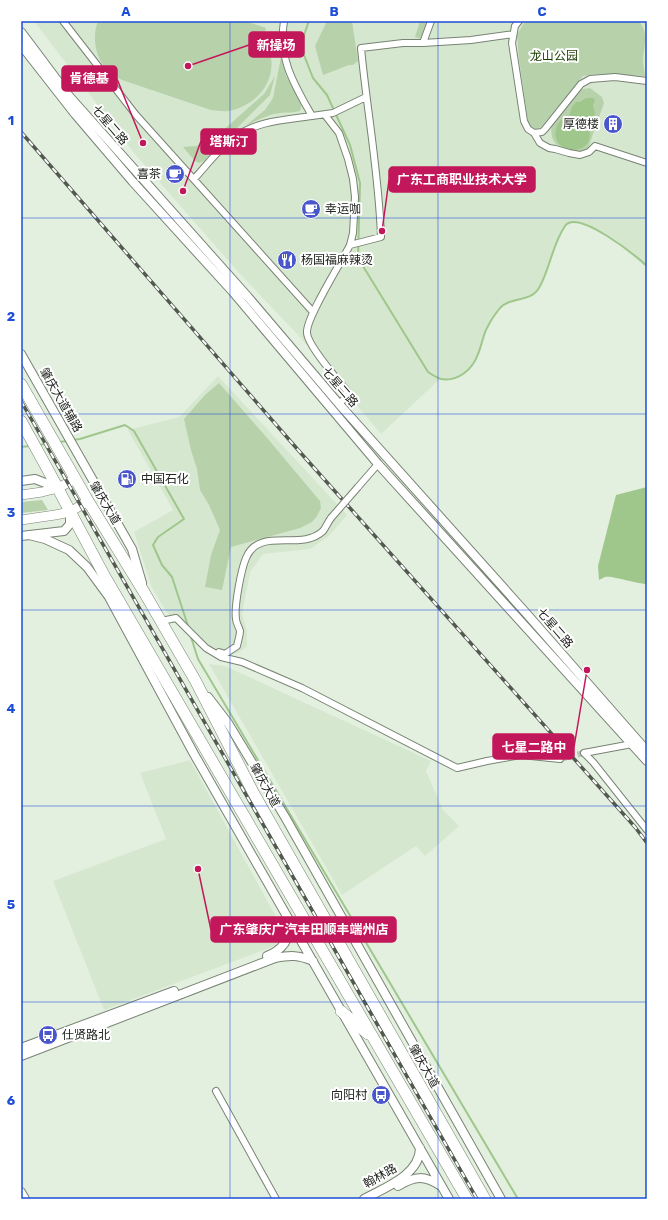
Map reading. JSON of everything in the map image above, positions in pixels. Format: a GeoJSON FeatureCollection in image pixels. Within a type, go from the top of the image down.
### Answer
{"type":"FeatureCollection","features":[{"type":"Feature","properties":{"kind":"highway","name":"肇庆大道"},"geometry":{"type":"LineString","coordinates":[[21,384],[75,479],[144,592],[195,680],[254,794],[485,1199]]}},
{"type":"Feature","properties":{"kind":"highway"},"geometry":{"type":"LineString","coordinates":[[21,422],[127,615],[467,1199]]}},
{"type":"Feature","properties":{"kind":"highway"},"geometry":{"type":"LineString","coordinates":[[341,1011],[374,1039]]}},
{"type":"Feature","properties":{"kind":"main road"},"geometry":{"type":"LineString","coordinates":[[21,495],[58,488],[75,479]]}},
{"type":"Feature","properties":{"kind":"main road"},"geometry":{"type":"LineString","coordinates":[[21,520],[55,516],[70,512],[88,501]]}},
{"type":"Feature","properties":{"kind":"street"},"geometry":{"type":"LineString","coordinates":[[63,21],[136,115],[313,312]]}},
{"type":"Feature","properties":{"kind":"street"},"geometry":{"type":"LineString","coordinates":[[284,21],[282,40],[286,66],[291,79],[312,116]]}},
{"type":"Feature","properties":{"kind":"street"},"geometry":{"type":"LineString","coordinates":[[423,43],[431,21]]}},
{"type":"Feature","properties":{"kind":"street"},"geometry":{"type":"LineString","coordinates":[[519,21],[515,26],[512,43],[524,121],[528,129],[534,133],[540,143],[549,148],[580,155],[589,152],[595,146],[647,163]]}},
{"type":"Feature","properties":{"kind":"street","name":"七星二路"},"geometry":{"type":"LineString","coordinates":[[21,32],[69,96],[235,289],[378,464],[647,760]]}},
{"type":"Feature","properties":{"kind":"street"},"geometry":{"type":"LineString","coordinates":[[350,245],[381,237],[377,170],[366,97],[361,48],[404,43],[471,40],[513,34]]}},
{"type":"Feature","properties":{"kind":"street","name":"七星二路"},"geometry":{"type":"LineString","coordinates":[[21,45],[75,114],[235,289],[646,747]]}},
{"type":"Feature","properties":{"kind":"street"},"geometry":{"type":"LineString","coordinates":[[534,133],[542,132],[581,84],[590,79],[615,77],[647,81]]}},
{"type":"Feature","properties":{"kind":"street"},"geometry":{"type":"LineString","coordinates":[[194,179],[226,144],[245,131],[268,122],[333,113],[366,97]]}},
{"type":"Feature","properties":{"kind":"street"},"geometry":{"type":"LineString","coordinates":[[325,115],[339,134],[353,179],[355,196],[353,233],[350,245],[313,312],[307,326],[306,334],[310,342],[347,391],[345,398],[338,404]]}},
{"type":"Feature","properties":{"kind":"street","name":"肇庆大道辅路"},"geometry":{"type":"LineString","coordinates":[[21,354],[132,550],[144,592]]}},
{"type":"Feature","properties":{"kind":"street"},"geometry":{"type":"LineString","coordinates":[[206,648],[225,654],[237,646],[240,632],[236,619],[237,602],[245,559],[251,549],[258,544],[268,541],[312,537],[322,531],[331,518],[378,464]]}},
{"type":"Feature","properties":{"kind":"street"},"geometry":{"type":"LineString","coordinates":[[21,481],[35,479],[58,488]]}},
{"type":"Feature","properties":{"kind":"street"},"geometry":{"type":"LineString","coordinates":[[25,536],[64,530],[70,524],[70,512]]}},
{"type":"Feature","properties":{"kind":"street"},"geometry":{"type":"LineString","coordinates":[[25,536],[45,539],[69,550],[87,567],[109,597],[194,754],[449,1199]]}},
{"type":"Feature","properties":{"kind":"street"},"geometry":{"type":"LineString","coordinates":[[104,574],[109,597],[127,615]]}},
{"type":"Feature","properties":{"kind":"street"},"geometry":{"type":"LineString","coordinates":[[161,621],[176,618],[206,648],[221,657],[242,662],[296,685],[457,768],[520,755],[560,759]]}},
{"type":"Feature","properties":{"kind":"street"},"geometry":{"type":"LineString","coordinates":[[195,680],[228,723],[285,817],[501,1199]]}},
{"type":"Feature","properties":{"kind":"street"},"geometry":{"type":"LineString","coordinates":[[632,744],[584,753],[593,762],[647,830]]}},
{"type":"Feature","properties":{"kind":"street"},"geometry":{"type":"LineString","coordinates":[[21,1048],[271,955],[280,950],[288,940],[290,922]]}},
{"type":"Feature","properties":{"kind":"street"},"geometry":{"type":"LineString","coordinates":[[21,1056],[275,958],[291,955],[312,961]]}},
{"type":"Feature","properties":{"kind":"street"},"geometry":{"type":"LineString","coordinates":[[216,1091],[276,1199]]}},
{"type":"Feature","properties":{"kind":"street"},"geometry":{"type":"LineString","coordinates":[[420,1148],[417,1163],[408,1177],[424,1178],[441,1186]]}},
{"type":"Feature","properties":{"kind":"street","name":"翰林路"},"geometry":{"type":"LineString","coordinates":[[364,1199],[408,1177]]}},
{"type":"Feature","properties":{"kind":"street","name":"翰林路"},"geometry":{"type":"LineString","coordinates":[[374,1199],[408,1177]]}},
{"type":"Feature","properties":{"kind":"street"},"geometry":{"type":"LineString","coordinates":[[21,1192],[25,1199]]}},
{"type":"Feature","properties":{"kind":"shaded area"},"geometry":{"type":"Polygon","coordinates":[[[34,21],[647,21],[647,268],[610,237],[579,222],[571,222],[566,225],[538,289],[531,296],[519,300],[508,301],[500,308],[488,326],[478,355],[471,366],[462,375],[453,378],[440,379],[381,434],[298,335],[240,274],[134,153],[34,21]]]}},
{"type":"Feature","properties":{"kind":"shaded area"},"geometry":{"type":"Polygon","coordinates":[[[586,98],[593,98],[595,100],[593,105],[595,114],[588,126],[590,136],[587,144],[582,148],[574,150],[567,149],[560,145],[556,138],[557,126],[561,120],[569,116],[572,107],[576,102],[580,102],[586,98]]]}},
{"type":"Feature","properties":{"kind":"shaded area"},"geometry":{"type":"Polygon","coordinates":[[[218,376],[347,515],[329,536],[310,549],[263,554],[250,572],[242,614],[247,631],[247,646],[238,653],[229,655],[209,649],[168,614],[152,588],[134,532],[173,510],[128,430],[179,417],[218,376]]]}},
{"type":"Feature","properties":{"kind":"shaded area"},"geometry":{"type":"Polygon","coordinates":[[[647,487],[647,584],[608,577],[599,580],[598,566],[616,495],[647,487]]]}},
{"type":"Feature","properties":{"kind":"shaded area"},"geometry":{"type":"Polygon","coordinates":[[[209,664],[225,666],[431,761],[426,771],[443,810],[459,826],[425,856],[416,846],[342,895],[209,664]]]}},
{"type":"Feature","properties":{"kind":"shaded area"},"geometry":{"type":"Polygon","coordinates":[[[190,760],[281,926],[282,932],[280,939],[275,946],[104,1010],[53,881],[166,839],[140,773],[190,760]]]}},
{"type":"Feature","properties":{"kind":"green space"},"geometry":{"type":"Polygon","coordinates":[[[98,21],[245,21],[266,28],[263,38],[269,49],[271,60],[271,71],[268,82],[262,91],[245,106],[233,110],[222,111],[211,110],[122,80],[111,74],[106,69],[98,56],[95,35],[98,21]]]}},
{"type":"Feature","properties":{"kind":"green space"},"geometry":{"type":"Polygon","coordinates":[[[327,21],[352,21],[358,61],[353,65],[349,65],[323,75],[315,46],[327,21]]]}},
{"type":"Feature","properties":{"kind":"green space"},"geometry":{"type":"Polygon","coordinates":[[[420,21],[428,21],[422,39],[415,37],[420,21]]]}},
{"type":"Feature","properties":{"kind":"green space","name":"龙山公园"},"geometry":{"type":"Polygon","coordinates":[[[525,21],[639,21],[645,35],[643,65],[645,76],[597,74],[583,76],[541,127],[536,129],[531,127],[528,121],[517,35],[525,21]]]}},
{"type":"Feature","properties":{"kind":"green space"},"geometry":{"type":"Polygon","coordinates":[[[281,57],[286,76],[301,102],[300,111],[271,115],[245,126],[265,110],[273,98],[281,57]]]}},
{"type":"Feature","properties":{"kind":"green space"},"geometry":{"type":"Polygon","coordinates":[[[275,76],[270,95],[204,161],[199,163],[195,161],[183,147],[196,146],[220,133],[264,94],[275,76]]]}},
{"type":"Feature","properties":{"kind":"green space"},"geometry":{"type":"Polygon","coordinates":[[[590,88],[602,97],[604,103],[588,148],[585,151],[570,152],[557,146],[554,142],[551,134],[552,125],[560,112],[577,93],[583,89],[590,88]]]}},
{"type":"Feature","properties":{"kind":"green space"},"geometry":{"type":"Polygon","coordinates":[[[219,383],[320,501],[321,508],[312,522],[300,528],[231,547],[222,590],[205,587],[211,555],[220,530],[209,505],[200,490],[197,469],[184,419],[205,395],[219,383]]]}},
{"type":"Feature","properties":{"kind":"green space"},"geometry":{"type":"Polygon","coordinates":[[[42,500],[48,510],[21,513],[21,502],[42,500]]]}},
{"type":"Feature","properties":{"kind":"waterway"},"geometry":{"type":"LineString","coordinates":[[309,21],[304,35],[302,50],[313,78],[327,95],[350,145],[360,183],[358,258],[428,372],[441,379],[447,379],[459,376],[469,369],[476,360],[486,329],[500,308],[509,302],[531,296],[539,288],[543,281],[557,241],[565,226],[572,222],[581,223],[593,228],[619,244],[647,266]]}},
{"type":"Feature","properties":{"kind":"waterway"},"geometry":{"type":"LineString","coordinates":[[72,440],[80,439],[125,425],[134,431],[184,519],[158,537],[153,545],[162,565],[172,577],[189,629]]}},
{"type":"Feature","properties":{"kind":"waterway"},"geometry":{"type":"LineString","coordinates":[[58,442],[68,441]]}},
{"type":"Feature","properties":{"kind":"waterway"},"geometry":{"type":"LineString","coordinates":[[39,445],[50,443]]}},
{"type":"Feature","properties":{"kind":"waterway"},"geometry":{"type":"LineString","coordinates":[[21,447],[30,446]]}},
{"type":"Feature","properties":{"kind":"waterway"},"geometry":{"type":"LineString","coordinates":[[191,637],[198,659],[518,1199]]}},
{"type":"Feature","properties":{"kind":"tunnel"},"geometry":{"type":"LineString","coordinates":[[560,759],[584,753]]}},
{"type":"Feature","properties":{"kind":"railway"},"geometry":{"type":"LineString","coordinates":[[21,132],[299,451],[635,827],[647,843]]}},
{"type":"Feature","properties":{"kind":"railway"},"geometry":{"type":"LineString","coordinates":[[21,401],[477,1199]]}},
{"type":"Feature","properties":{"kind":"place","name":"新操场"},"geometry":{"type":"Point","coordinates":[188,66]}},
{"type":"Feature","properties":{"kind":"place","name":"厚德楼"},"geometry":{"type":"Point","coordinates":[613,124]}},
{"type":"Feature","properties":{"kind":"place","name":"肯德基"},"geometry":{"type":"Point","coordinates":[143,143]}},
{"type":"Feature","properties":{"kind":"place","name":"喜茶"},"geometry":{"type":"Point","coordinates":[175,174]}},
{"type":"Feature","properties":{"kind":"place","name":"塔斯汀"},"geometry":{"type":"Point","coordinates":[183,191]}},
{"type":"Feature","properties":{"kind":"place","name":"幸运咖"},"geometry":{"type":"Point","coordinates":[311,209]}},
{"type":"Feature","properties":{"kind":"place","name":"广东工商职业技术大学"},"geometry":{"type":"Point","coordinates":[382,231]}},
{"type":"Feature","properties":{"kind":"place","name":"杨国福麻辣烫"},"geometry":{"type":"Point","coordinates":[287,260]}},
{"type":"Feature","properties":{"kind":"place","name":"中国石化"},"geometry":{"type":"Point","coordinates":[127,479]}},
{"type":"Feature","properties":{"kind":"place","name":"七星二路中"},"geometry":{"type":"Point","coordinates":[587,670]}},
{"type":"Feature","properties":{"kind":"place","name":"广东肇庆广汽丰田顺丰端州店"},"geometry":{"type":"Point","coordinates":[198,869]}},
{"type":"Feature","properties":{"kind":"place","name":"仕贤路北"},"geometry":{"type":"Point","coordinates":[48,1035]}},
{"type":"Feature","properties":{"kind":"place","name":"向阳村"},"geometry":{"type":"Point","coordinates":[381,1095]}}]}
